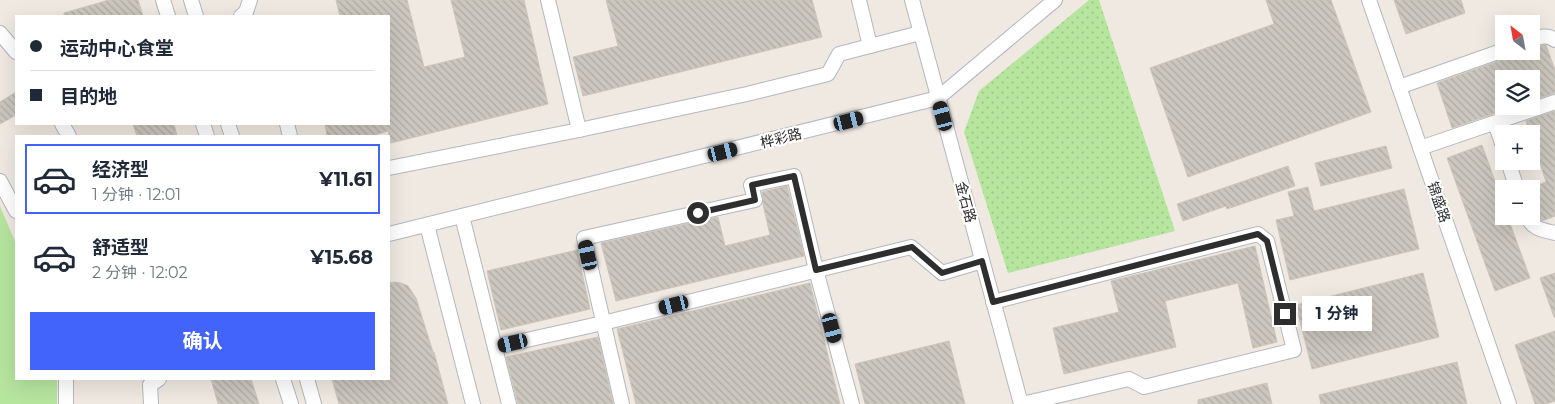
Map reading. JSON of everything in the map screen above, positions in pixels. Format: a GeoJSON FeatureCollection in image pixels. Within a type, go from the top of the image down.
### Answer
{"type":"FeatureCollection","features":[{"type":"Feature","properties":{"kind":"street"},"geometry":{"type":"LineString","coordinates":[[163,0],[168,15]]}},
{"type":"Feature","properties":{"kind":"street"},"geometry":{"type":"LineString","coordinates":[[191,0],[196,15]]}},
{"type":"Feature","properties":{"kind":"street"},"geometry":{"type":"LineString","coordinates":[[243,15],[250,0]]}},
{"type":"Feature","properties":{"kind":"street"},"geometry":{"type":"LineString","coordinates":[[548,0],[579,130]]}},
{"type":"Feature","properties":{"kind":"street"},"geometry":{"type":"LineString","coordinates":[[859,0],[870,46]]}},
{"type":"Feature","properties":{"kind":"street","name":"金石路"},"geometry":{"type":"LineString","coordinates":[[912,0],[1021,404]]}},
{"type":"Feature","properties":{"kind":"street","name":"桦彩路"},"geometry":{"type":"LineString","coordinates":[[390,234],[938,98],[1055,0]]}},
{"type":"Feature","properties":{"kind":"street","name":"锦盛路"},"geometry":{"type":"LineString","coordinates":[[1368,0],[1508,404]]}},
{"type":"Feature","properties":{"kind":"street"},"geometry":{"type":"LineString","coordinates":[[0,33],[15,51]]}},
{"type":"Feature","properties":{"kind":"street"},"geometry":{"type":"LineString","coordinates":[[390,168],[579,130],[747,94],[828,74],[839,54],[920,33]]}},
{"type":"Feature","properties":{"kind":"street"},"geometry":{"type":"LineString","coordinates":[[1540,37],[1552,37],[1555,40]]}},
{"type":"Feature","properties":{"kind":"street"},"geometry":{"type":"LineString","coordinates":[[1398,87],[1495,53]]}},
{"type":"Feature","properties":{"kind":"street"},"geometry":{"type":"LineString","coordinates":[[1420,148],[1555,102]]}},
{"type":"Feature","properties":{"kind":"street"},"geometry":{"type":"LineString","coordinates":[[622,404],[584,238],[755,200],[752,185],[794,176],[816,270],[852,404]]}},
{"type":"Feature","properties":{"kind":"street"},"geometry":{"type":"LineString","coordinates":[[0,181],[15,209]]}},
{"type":"Feature","properties":{"kind":"street"},"geometry":{"type":"LineString","coordinates":[[462,216],[509,404]]}},
{"type":"Feature","properties":{"kind":"street"},"geometry":{"type":"LineString","coordinates":[[427,224],[473,404]]}},
{"type":"Feature","properties":{"kind":"street"},"geometry":{"type":"LineString","coordinates":[[1531,225],[1555,233]]}},
{"type":"Feature","properties":{"kind":"street"},"geometry":{"type":"LineString","coordinates":[[993,302],[1258,234],[1267,241],[1294,350],[1144,387],[1129,379],[1021,404]]}},
{"type":"Feature","properties":{"kind":"street"},"geometry":{"type":"LineString","coordinates":[[495,347],[602,323],[912,247],[942,273],[982,261]]}},
{"type":"Feature","properties":{"kind":"street"},"geometry":{"type":"LineString","coordinates":[[66,380],[66,404]]}},
{"type":"Feature","properties":{"kind":"street"},"geometry":{"type":"LineString","coordinates":[[151,404],[150,385],[158,380]]}},
{"type":"Feature","properties":{"kind":"street"},"geometry":{"type":"LineString","coordinates":[[283,380],[291,404]]}},
{"type":"Feature","properties":{"kind":"street"},"geometry":{"type":"LineString","coordinates":[[307,380],[314,404]]}},
{"type":"Feature","properties":{"kind":"green space"},"geometry":{"type":"Polygon","coordinates":[[[1089,0],[1099,0],[1175,231],[1008,273],[964,132],[979,91],[1089,0]]]}},
{"type":"Feature","properties":{"kind":"green space"},"geometry":{"type":"Polygon","coordinates":[[[0,206],[15,242],[15,380],[57,380],[57,404],[0,404],[0,206]]]}},
{"type":"Feature","properties":{"kind":"building"},"geometry":{"type":"Polygon","coordinates":[[[109,0],[138,0],[143,15],[64,15],[64,13],[109,0]]]}},
{"type":"Feature","properties":{"kind":"building"},"geometry":{"type":"Polygon","coordinates":[[[336,0],[407,0],[424,67],[465,57],[451,0],[524,0],[548,104],[391,143],[388,131],[374,135],[327,135],[325,125],[390,125],[390,15],[340,15],[336,0]]]}},
{"type":"Feature","properties":{"kind":"building"},"geometry":{"type":"Polygon","coordinates":[[[606,0],[812,0],[822,37],[583,96],[573,57],[618,46],[606,0]]]}},
{"type":"Feature","properties":{"kind":"building"},"geometry":{"type":"Polygon","coordinates":[[[1266,0],[1331,0],[1371,112],[1188,177],[1150,68],[1274,24],[1266,0]]]}},
{"type":"Feature","properties":{"kind":"building"},"geometry":{"type":"Polygon","coordinates":[[[1394,0],[1461,0],[1465,13],[1406,34],[1394,0]]]}},
{"type":"Feature","properties":{"kind":"building"},"geometry":{"type":"Polygon","coordinates":[[[1546,45],[1555,70],[1555,93],[1540,98],[1540,70],[1495,70],[1495,113],[1452,128],[1437,83],[1501,60],[1540,60],[1540,46],[1546,45]]]}},
{"type":"Feature","properties":{"kind":"building"},"geometry":{"type":"Polygon","coordinates":[[[15,93],[15,116],[0,124],[0,102],[15,93]]]}},
{"type":"Feature","properties":{"kind":"building"},"geometry":{"type":"Polygon","coordinates":[[[1555,111],[1555,216],[1542,221],[1540,220],[1540,184],[1546,182],[1540,163],[1540,125],[1527,125],[1526,121],[1555,111]]]}},
{"type":"Feature","properties":{"kind":"building"},"geometry":{"type":"Polygon","coordinates":[[[133,125],[174,125],[177,135],[137,135],[133,125]]]}},
{"type":"Feature","properties":{"kind":"building"},"geometry":{"type":"Polygon","coordinates":[[[1482,145],[1495,181],[1495,225],[1511,225],[1530,278],[1495,291],[1447,158],[1482,145]]]}},
{"type":"Feature","properties":{"kind":"building"},"geometry":{"type":"Polygon","coordinates":[[[1386,146],[1392,168],[1321,186],[1315,163],[1386,146]]]}},
{"type":"Feature","properties":{"kind":"building"},"geometry":{"type":"Polygon","coordinates":[[[1288,166],[1295,186],[1227,209],[1226,206],[1183,221],[1177,204],[1288,166]]]}},
{"type":"Feature","properties":{"kind":"building"},"geometry":{"type":"Polygon","coordinates":[[[787,186],[804,256],[616,301],[601,243],[718,217],[725,246],[770,235],[762,192],[787,186]]]}},
{"type":"Feature","properties":{"kind":"building"},"geometry":{"type":"Polygon","coordinates":[[[1308,187],[1314,211],[1404,189],[1419,249],[1290,280],[1276,220],[1294,216],[1288,192],[1308,187]]]}},
{"type":"Feature","properties":{"kind":"building"},"geometry":{"type":"Polygon","coordinates":[[[1255,246],[1277,342],[1253,348],[1238,283],[1165,301],[1176,347],[1064,374],[1053,328],[1119,312],[1111,281],[1255,246]]]}},
{"type":"Feature","properties":{"kind":"building"},"geometry":{"type":"Polygon","coordinates":[[[577,250],[590,309],[501,330],[487,271],[577,250]]]}},
{"type":"Feature","properties":{"kind":"building"},"geometry":{"type":"Polygon","coordinates":[[[1423,273],[1439,337],[1312,369],[1296,305],[1423,273]]]}},
{"type":"Feature","properties":{"kind":"building"},"geometry":{"type":"Polygon","coordinates":[[[1555,273],[1555,317],[1554,317],[1540,278],[1555,273]]]}},
{"type":"Feature","properties":{"kind":"building"},"geometry":{"type":"Polygon","coordinates":[[[390,283],[401,283],[408,286],[416,298],[434,352],[448,404],[339,404],[332,380],[390,380],[390,283]]]}},
{"type":"Feature","properties":{"kind":"building"},"geometry":{"type":"Polygon","coordinates":[[[810,283],[840,404],[636,404],[617,329],[810,283]]]}},
{"type":"Feature","properties":{"kind":"building"},"geometry":{"type":"Polygon","coordinates":[[[1555,331],[1555,401],[1546,404],[1535,404],[1515,345],[1555,331]]]}},
{"type":"Feature","properties":{"kind":"building"},"geometry":{"type":"Polygon","coordinates":[[[598,337],[613,404],[518,404],[506,357],[598,337]]]}},
{"type":"Feature","properties":{"kind":"building"},"geometry":{"type":"Polygon","coordinates":[[[949,341],[965,404],[865,404],[855,364],[949,341]]]}},
{"type":"Feature","properties":{"kind":"building"},"geometry":{"type":"Polygon","coordinates":[[[1457,362],[1467,404],[1321,404],[1319,395],[1457,362]]]}},
{"type":"Feature","properties":{"kind":"building"},"geometry":{"type":"Polygon","coordinates":[[[211,380],[251,380],[259,404],[218,404],[211,380]]]}},
{"type":"Feature","properties":{"kind":"building"},"geometry":{"type":"Polygon","coordinates":[[[1267,383],[1272,404],[1198,404],[1198,400],[1267,383]]]}},
{"type":"Feature","properties":{"kind":"route"},"geometry":{"type":"LineString","coordinates":[[698,213],[755,200],[752,185],[794,176],[816,270],[912,247],[942,273],[982,261],[993,302],[1258,234],[1267,241],[1285,314]]}}]}
